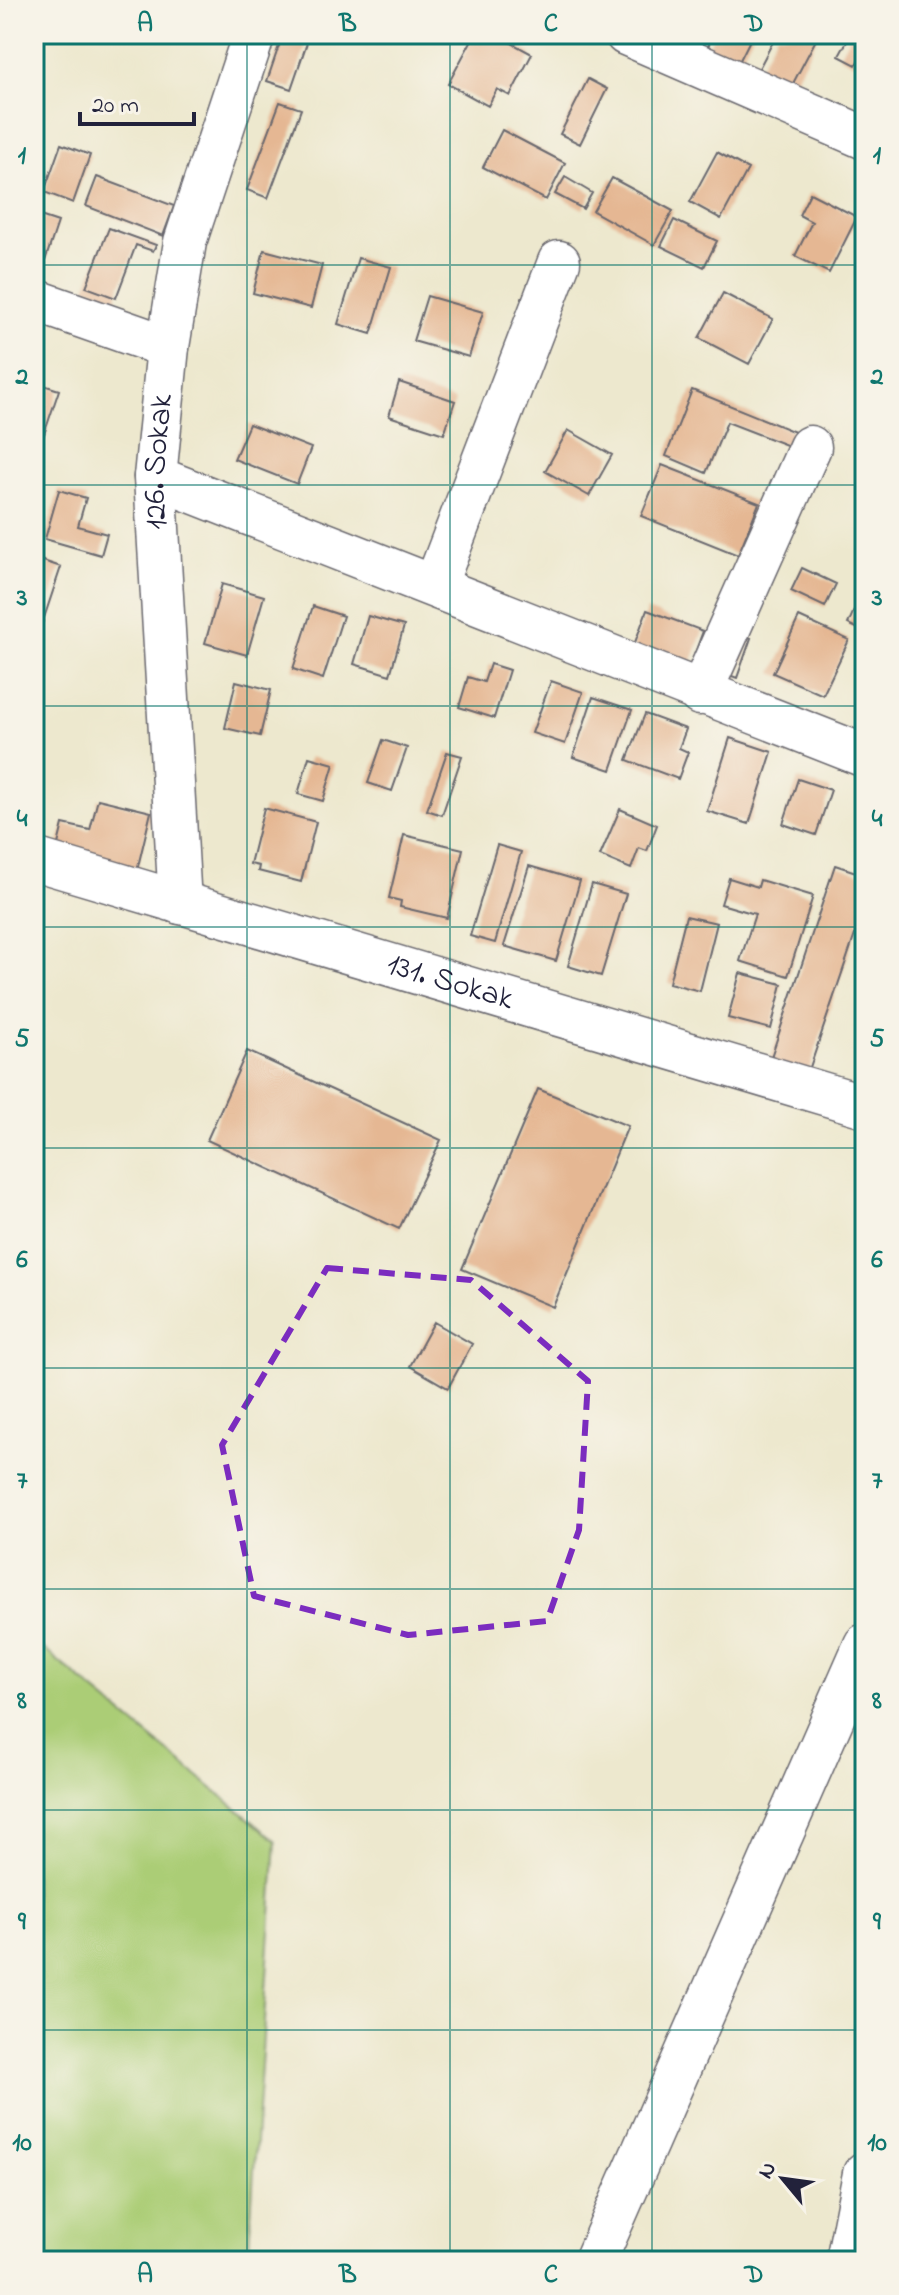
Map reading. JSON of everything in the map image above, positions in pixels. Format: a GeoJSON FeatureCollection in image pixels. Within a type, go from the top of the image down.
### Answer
{"type":"FeatureCollection","features":[{"type":"Feature","properties":{"kind":"main road"},"geometry":{"type":"LineString","coordinates":[[848,2261],[865,2174]]}},
{"type":"Feature","properties":{"kind":"street","name":"126. Sokak"},"geometry":{"type":"LineString","coordinates":[[180,903],[155,477],[168,347],[185,242],[254,34]]}},
{"type":"Feature","properties":{"kind":"street"},"geometry":{"type":"LineString","coordinates":[[626,34],[865,138]]}},
{"type":"Feature","properties":{"kind":"street"},"geometry":{"type":"LineString","coordinates":[[435,586],[559,262]]}},
{"type":"Feature","properties":{"kind":"street"},"geometry":{"type":"LineString","coordinates":[[34,300],[168,347]]}},
{"type":"Feature","properties":{"kind":"street"},"geometry":{"type":"LineString","coordinates":[[700,694],[810,447]]}},
{"type":"Feature","properties":{"kind":"street"},"geometry":{"type":"LineString","coordinates":[[155,477],[700,694],[865,756]]}},
{"type":"Feature","properties":{"kind":"street","name":"131. Sokak"},"geometry":{"type":"LineString","coordinates":[[34,859],[865,1106]]}},
{"type":"Feature","properties":{"kind":"street"},"geometry":{"type":"LineString","coordinates":[[595,2261],[865,1645]]}},
{"type":"Feature","properties":{"kind":"highlighted area"},"geometry":{"type":"Polygon","coordinates":[[[327,1268],[471,1280],[588,1381],[579,1530],[547,1621],[408,1635],[254,1596],[222,1445],[327,1268]]]}},
{"type":"Feature","properties":{"kind":"green space"},"geometry":{"type":"Polygon","coordinates":[[[34,1641],[276,1841],[248,2261],[34,2261],[34,1641]]]}},
{"type":"Feature","properties":{"kind":"building"},"geometry":{"type":"Polygon","coordinates":[[[283,34],[310,34],[291,89],[267,81],[283,34]]]}},
{"type":"Feature","properties":{"kind":"building"},"geometry":{"type":"Polygon","coordinates":[[[475,34],[495,34],[532,54],[510,96],[497,89],[488,106],[448,84],[475,34]]]}},
{"type":"Feature","properties":{"kind":"building"},"geometry":{"type":"Polygon","coordinates":[[[677,34],[702,34],[694,50],[677,34]]]}},
{"type":"Feature","properties":{"kind":"building"},"geometry":{"type":"Polygon","coordinates":[[[714,34],[753,34],[731,78],[700,63],[714,34]]]}},
{"type":"Feature","properties":{"kind":"building"},"geometry":{"type":"Polygon","coordinates":[[[777,34],[819,34],[789,91],[756,74],[777,34]]]}},
{"type":"Feature","properties":{"kind":"building"},"geometry":{"type":"Polygon","coordinates":[[[851,34],[865,34],[865,47],[856,65],[839,56],[851,34]]]}},
{"type":"Feature","properties":{"kind":"building"},"geometry":{"type":"Polygon","coordinates":[[[588,79],[607,89],[580,144],[560,134],[588,79]]]}},
{"type":"Feature","properties":{"kind":"building"},"geometry":{"type":"Polygon","coordinates":[[[280,102],[301,109],[268,198],[247,190],[280,102]]]}},
{"type":"Feature","properties":{"kind":"building"},"geometry":{"type":"Polygon","coordinates":[[[502,130],[565,163],[546,200],[483,167],[502,130]]]}},
{"type":"Feature","properties":{"kind":"building"},"geometry":{"type":"Polygon","coordinates":[[[61,144],[90,155],[73,203],[44,192],[61,144]]]}},
{"type":"Feature","properties":{"kind":"building"},"geometry":{"type":"Polygon","coordinates":[[[717,152],[748,169],[721,219],[690,202],[717,152]]]}},
{"type":"Feature","properties":{"kind":"building"},"geometry":{"type":"Polygon","coordinates":[[[97,177],[174,206],[163,236],[86,206],[97,177]]]}},
{"type":"Feature","properties":{"kind":"building"},"geometry":{"type":"Polygon","coordinates":[[[565,177],[592,193],[583,209],[555,194],[565,177]]]}},
{"type":"Feature","properties":{"kind":"building"},"geometry":{"type":"Polygon","coordinates":[[[612,178],[673,211],[654,245],[593,211],[612,178]]]}},
{"type":"Feature","properties":{"kind":"building"},"geometry":{"type":"Polygon","coordinates":[[[810,193],[857,217],[829,273],[795,256],[812,222],[799,215],[810,193]]]}},
{"type":"Feature","properties":{"kind":"building"},"geometry":{"type":"Polygon","coordinates":[[[34,214],[58,222],[40,276],[34,274],[34,214]]]}},
{"type":"Feature","properties":{"kind":"building"},"geometry":{"type":"Polygon","coordinates":[[[674,220],[717,241],[704,267],[661,246],[674,220]]]}},
{"type":"Feature","properties":{"kind":"building"},"geometry":{"type":"Polygon","coordinates":[[[109,228],[156,245],[153,251],[136,245],[116,298],[86,287],[109,228]]]}},
{"type":"Feature","properties":{"kind":"building"},"geometry":{"type":"Polygon","coordinates":[[[264,250],[322,265],[311,308],[253,293],[264,250]]]}},
{"type":"Feature","properties":{"kind":"building"},"geometry":{"type":"Polygon","coordinates":[[[358,258],[391,267],[371,334],[338,324],[358,258]]]}},
{"type":"Feature","properties":{"kind":"building"},"geometry":{"type":"Polygon","coordinates":[[[723,293],[773,319],[749,364],[699,338],[723,293]]]}},
{"type":"Feature","properties":{"kind":"building"},"geometry":{"type":"Polygon","coordinates":[[[427,296],[483,312],[469,357],[413,341],[427,296]]]}},
{"type":"Feature","properties":{"kind":"building"},"geometry":{"type":"Polygon","coordinates":[[[34,382],[59,390],[35,461],[34,461],[34,382]]]}},
{"type":"Feature","properties":{"kind":"building"},"geometry":{"type":"Polygon","coordinates":[[[399,382],[455,401],[444,434],[389,416],[399,382]]]}},
{"type":"Feature","properties":{"kind":"building"},"geometry":{"type":"Polygon","coordinates":[[[692,390],[795,432],[789,446],[727,422],[706,473],[666,456],[692,390]]]}},
{"type":"Feature","properties":{"kind":"building"},"geometry":{"type":"Polygon","coordinates":[[[249,424],[311,448],[297,484],[234,459],[249,424]]]}},
{"type":"Feature","properties":{"kind":"building"},"geometry":{"type":"Polygon","coordinates":[[[568,430],[612,455],[589,496],[545,471],[568,430]]]}},
{"type":"Feature","properties":{"kind":"building"},"geometry":{"type":"Polygon","coordinates":[[[662,465],[759,503],[738,555],[641,516],[662,465]]]}},
{"type":"Feature","properties":{"kind":"building"},"geometry":{"type":"Polygon","coordinates":[[[59,490],[86,498],[78,526],[107,534],[101,555],[45,539],[59,490]]]}},
{"type":"Feature","properties":{"kind":"building"},"geometry":{"type":"Polygon","coordinates":[[[34,558],[61,567],[42,624],[34,621],[34,558]]]}},
{"type":"Feature","properties":{"kind":"building"},"geometry":{"type":"Polygon","coordinates":[[[802,568],[836,584],[825,607],[791,591],[802,568]]]}},
{"type":"Feature","properties":{"kind":"building"},"geometry":{"type":"Polygon","coordinates":[[[222,584],[264,596],[247,655],[205,643],[222,584]]]}},
{"type":"Feature","properties":{"kind":"building"},"geometry":{"type":"Polygon","coordinates":[[[865,586],[865,632],[848,624],[865,586]]]}},
{"type":"Feature","properties":{"kind":"building"},"geometry":{"type":"Polygon","coordinates":[[[313,606],[343,616],[323,679],[293,669],[313,606]]]}},
{"type":"Feature","properties":{"kind":"building"},"geometry":{"type":"Polygon","coordinates":[[[647,610],[703,631],[689,669],[633,648],[647,610]]]}},
{"type":"Feature","properties":{"kind":"building"},"geometry":{"type":"Polygon","coordinates":[[[368,616],[404,626],[390,675],[354,664],[368,616]]]}},
{"type":"Feature","properties":{"kind":"building"},"geometry":{"type":"Polygon","coordinates":[[[799,617],[849,640],[823,695],[773,673],[799,617]]]}},
{"type":"Feature","properties":{"kind":"building"},"geometry":{"type":"Polygon","coordinates":[[[742,635],[751,638],[737,678],[729,675],[742,635]]]}},
{"type":"Feature","properties":{"kind":"building"},"geometry":{"type":"Polygon","coordinates":[[[490,664],[509,670],[494,718],[459,707],[468,677],[484,682],[490,664]]]}},
{"type":"Feature","properties":{"kind":"building"},"geometry":{"type":"Polygon","coordinates":[[[236,681],[271,690],[260,736],[225,728],[236,681]]]}},
{"type":"Feature","properties":{"kind":"building"},"geometry":{"type":"Polygon","coordinates":[[[551,681],[583,692],[565,744],[532,733],[551,681]]]}},
{"type":"Feature","properties":{"kind":"building"},"geometry":{"type":"Polygon","coordinates":[[[593,697],[632,710],[611,770],[573,757],[593,697]]]}},
{"type":"Feature","properties":{"kind":"building"},"geometry":{"type":"Polygon","coordinates":[[[645,714],[686,729],[679,748],[688,752],[678,779],[627,760],[645,714]]]}},
{"type":"Feature","properties":{"kind":"building"},"geometry":{"type":"Polygon","coordinates":[[[730,738],[772,752],[749,824],[707,811],[730,738]]]}},
{"type":"Feature","properties":{"kind":"building"},"geometry":{"type":"Polygon","coordinates":[[[383,740],[407,748],[392,791],[368,783],[383,740]]]}},
{"type":"Feature","properties":{"kind":"building"},"geometry":{"type":"Polygon","coordinates":[[[447,752],[462,756],[442,815],[427,810],[447,752]]]}},
{"type":"Feature","properties":{"kind":"building"},"geometry":{"type":"Polygon","coordinates":[[[309,757],[334,764],[323,801],[298,794],[309,757]]]}},
{"type":"Feature","properties":{"kind":"building"},"geometry":{"type":"Polygon","coordinates":[[[798,779],[831,790],[816,835],[783,824],[798,779]]]}},
{"type":"Feature","properties":{"kind":"building"},"geometry":{"type":"Polygon","coordinates":[[[98,799],[151,812],[135,879],[54,861],[63,824],[90,830],[98,799]]]}},
{"type":"Feature","properties":{"kind":"building"},"geometry":{"type":"Polygon","coordinates":[[[264,808],[316,822],[301,882],[258,871],[259,866],[250,864],[264,808]]]}},
{"type":"Feature","properties":{"kind":"building"},"geometry":{"type":"Polygon","coordinates":[[[620,809],[657,825],[647,851],[639,848],[631,869],[600,856],[620,809]]]}},
{"type":"Feature","properties":{"kind":"building"},"geometry":{"type":"Polygon","coordinates":[[[404,835],[463,849],[447,918],[400,907],[401,901],[389,898],[404,835]]]}},
{"type":"Feature","properties":{"kind":"building"},"geometry":{"type":"Polygon","coordinates":[[[497,845],[521,852],[495,943],[470,936],[497,845]]]}},
{"type":"Feature","properties":{"kind":"building"},"geometry":{"type":"Polygon","coordinates":[[[835,865],[865,875],[865,905],[806,1079],[768,1066],[835,865]]]}},
{"type":"Feature","properties":{"kind":"building"},"geometry":{"type":"Polygon","coordinates":[[[529,866],[580,881],[556,961],[504,946],[529,866]]]}},
{"type":"Feature","properties":{"kind":"building"},"geometry":{"type":"Polygon","coordinates":[[[729,878],[758,887],[760,880],[813,896],[788,976],[740,961],[755,914],[721,904],[729,878]]]}},
{"type":"Feature","properties":{"kind":"building"},"geometry":{"type":"Polygon","coordinates":[[[592,884],[626,894],[601,976],[568,966],[592,884]]]}},
{"type":"Feature","properties":{"kind":"building"},"geometry":{"type":"Polygon","coordinates":[[[686,916],[717,923],[700,991],[669,983],[686,916]]]}},
{"type":"Feature","properties":{"kind":"building"},"geometry":{"type":"Polygon","coordinates":[[[740,973],[782,984],[771,1029],[728,1018],[740,973]]]}},
{"type":"Feature","properties":{"kind":"building"},"geometry":{"type":"Polygon","coordinates":[[[865,1023],[865,1044],[858,1041],[865,1023]]]}},
{"type":"Feature","properties":{"kind":"building"},"geometry":{"type":"Polygon","coordinates":[[[247,1051],[441,1140],[399,1229],[207,1140],[247,1051]]]}},
{"type":"Feature","properties":{"kind":"building"},"geometry":{"type":"Polygon","coordinates":[[[538,1089],[628,1126],[553,1307],[462,1269],[538,1089]]]}},
{"type":"Feature","properties":{"kind":"building"},"geometry":{"type":"Polygon","coordinates":[[[434,1322],[472,1344],[448,1388],[410,1366],[434,1322]]]}}]}
